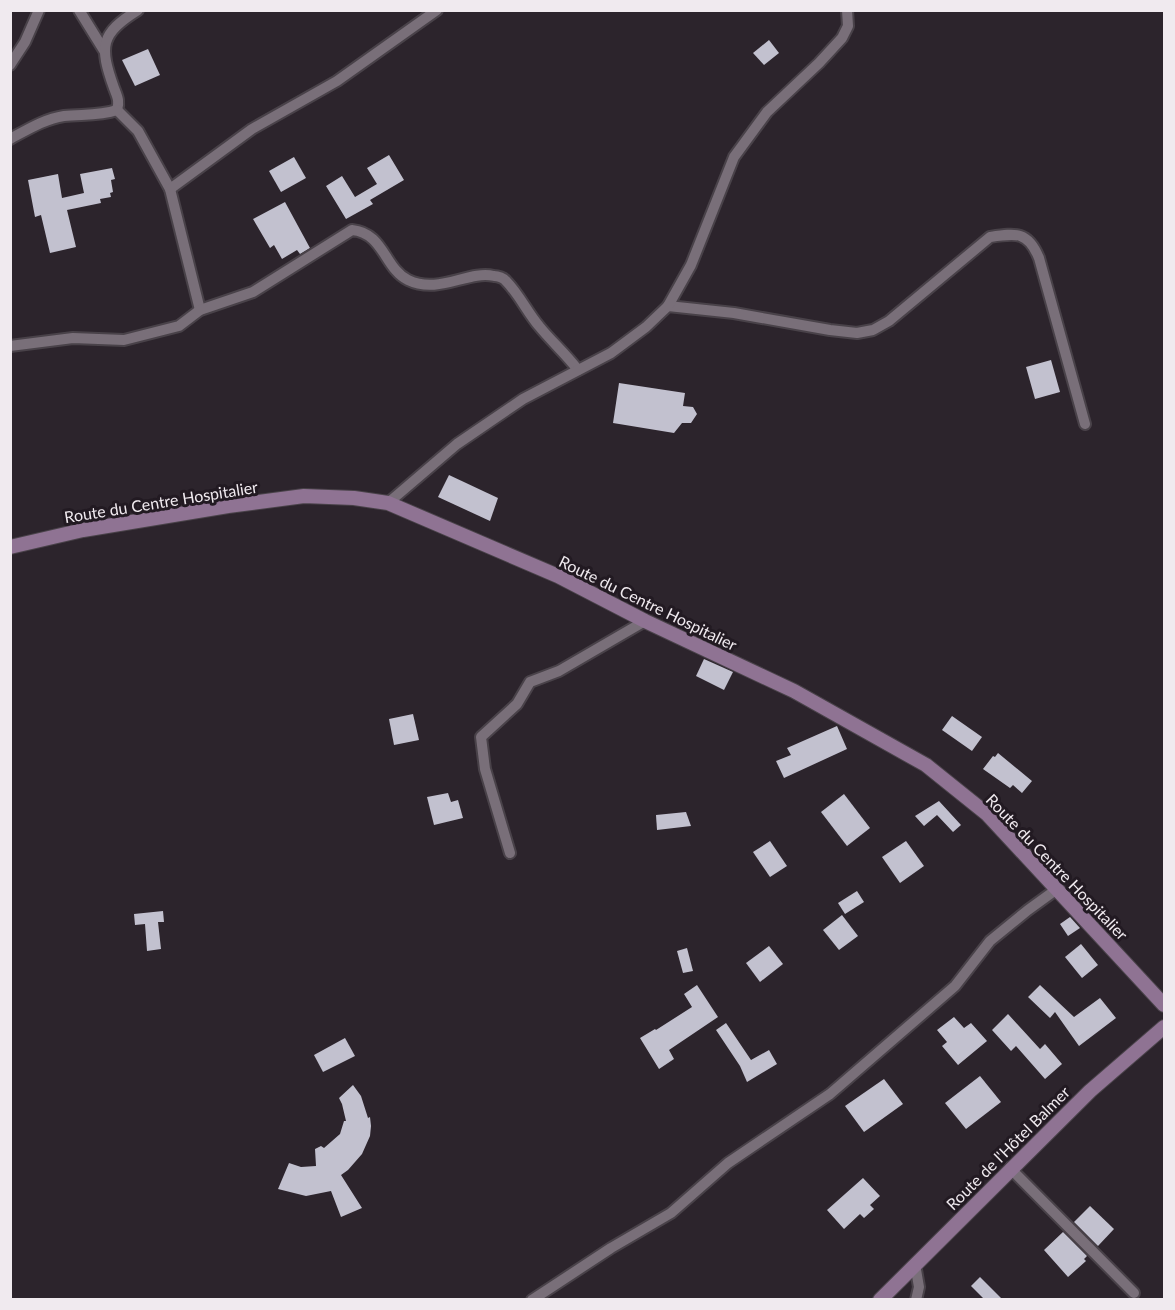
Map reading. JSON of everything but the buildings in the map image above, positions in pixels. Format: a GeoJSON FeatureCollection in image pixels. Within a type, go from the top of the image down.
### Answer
{"type":"FeatureCollection","features":[{"type":"Feature","properties":{"kind":"street"},"geometry":{"type":"LineString","coordinates":[[10,65],[25,42],[39,10]]}},
{"type":"Feature","properties":{"kind":"street"},"geometry":{"type":"LineString","coordinates":[[79,10],[105,52]]}},
{"type":"Feature","properties":{"kind":"street"},"geometry":{"type":"LineString","coordinates":[[117,110],[119,103],[107,69],[105,52],[107,36],[125,18],[138,10]]}},
{"type":"Feature","properties":{"kind":"street"},"geometry":{"type":"LineString","coordinates":[[170,189],[252,129],[338,81],[437,10]]}},
{"type":"Feature","properties":{"kind":"street"},"geometry":{"type":"LineString","coordinates":[[388,503],[458,444],[523,399],[611,353],[646,327],[668,306],[691,265],[734,157],[766,112],[819,63],[842,38],[848,26],[847,10]]}},
{"type":"Feature","properties":{"kind":"street"},"geometry":{"type":"LineString","coordinates":[[117,110],[138,131],[170,189],[200,310]]}},
{"type":"Feature","properties":{"kind":"street"},"geometry":{"type":"LineString","coordinates":[[10,139],[45,121],[65,116],[104,114],[117,110]]}},
{"type":"Feature","properties":{"kind":"street"},"geometry":{"type":"LineString","coordinates":[[10,346],[73,338],[124,340],[179,326],[200,310],[253,292],[352,230],[361,231],[374,238],[406,279],[418,283],[444,284],[486,275],[505,279],[540,327],[563,350],[578,370]]}},
{"type":"Feature","properties":{"kind":"street"},"geometry":{"type":"LineString","coordinates":[[668,306],[742,315],[830,330],[857,333],[873,330],[889,321],[990,237],[1020,236],[1034,244],[1039,258],[1085,424]]}},
{"type":"Feature","properties":{"kind":"street","name":"Route du Centre Hospitalier"},"geometry":{"type":"LineString","coordinates":[[10,548],[83,530],[304,496],[354,498],[388,503],[558,576],[645,621],[794,691],[926,765],[987,814],[1164,1005]]}},
{"type":"Feature","properties":{"kind":"street"},"geometry":{"type":"LineString","coordinates":[[510,853],[485,769],[482,737],[517,704],[530,682],[559,671],[645,621]]}},
{"type":"Feature","properties":{"kind":"street"},"geometry":{"type":"LineString","coordinates":[[532,1299],[611,1248],[671,1213],[728,1163],[830,1094],[955,986],[990,941],[1057,889]]}},
{"type":"Feature","properties":{"kind":"street","name":"Route de l'Hôtel Balmer"},"geometry":{"type":"LineString","coordinates":[[880,1299],[1090,1090],[1164,1027]]}},
{"type":"Feature","properties":{"kind":"street"},"geometry":{"type":"LineString","coordinates":[[1010,1168],[1134,1293]]}},
{"type":"Feature","properties":{"kind":"street"},"geometry":{"type":"LineString","coordinates":[[915,1264],[919,1287],[916,1299]]}}]}
